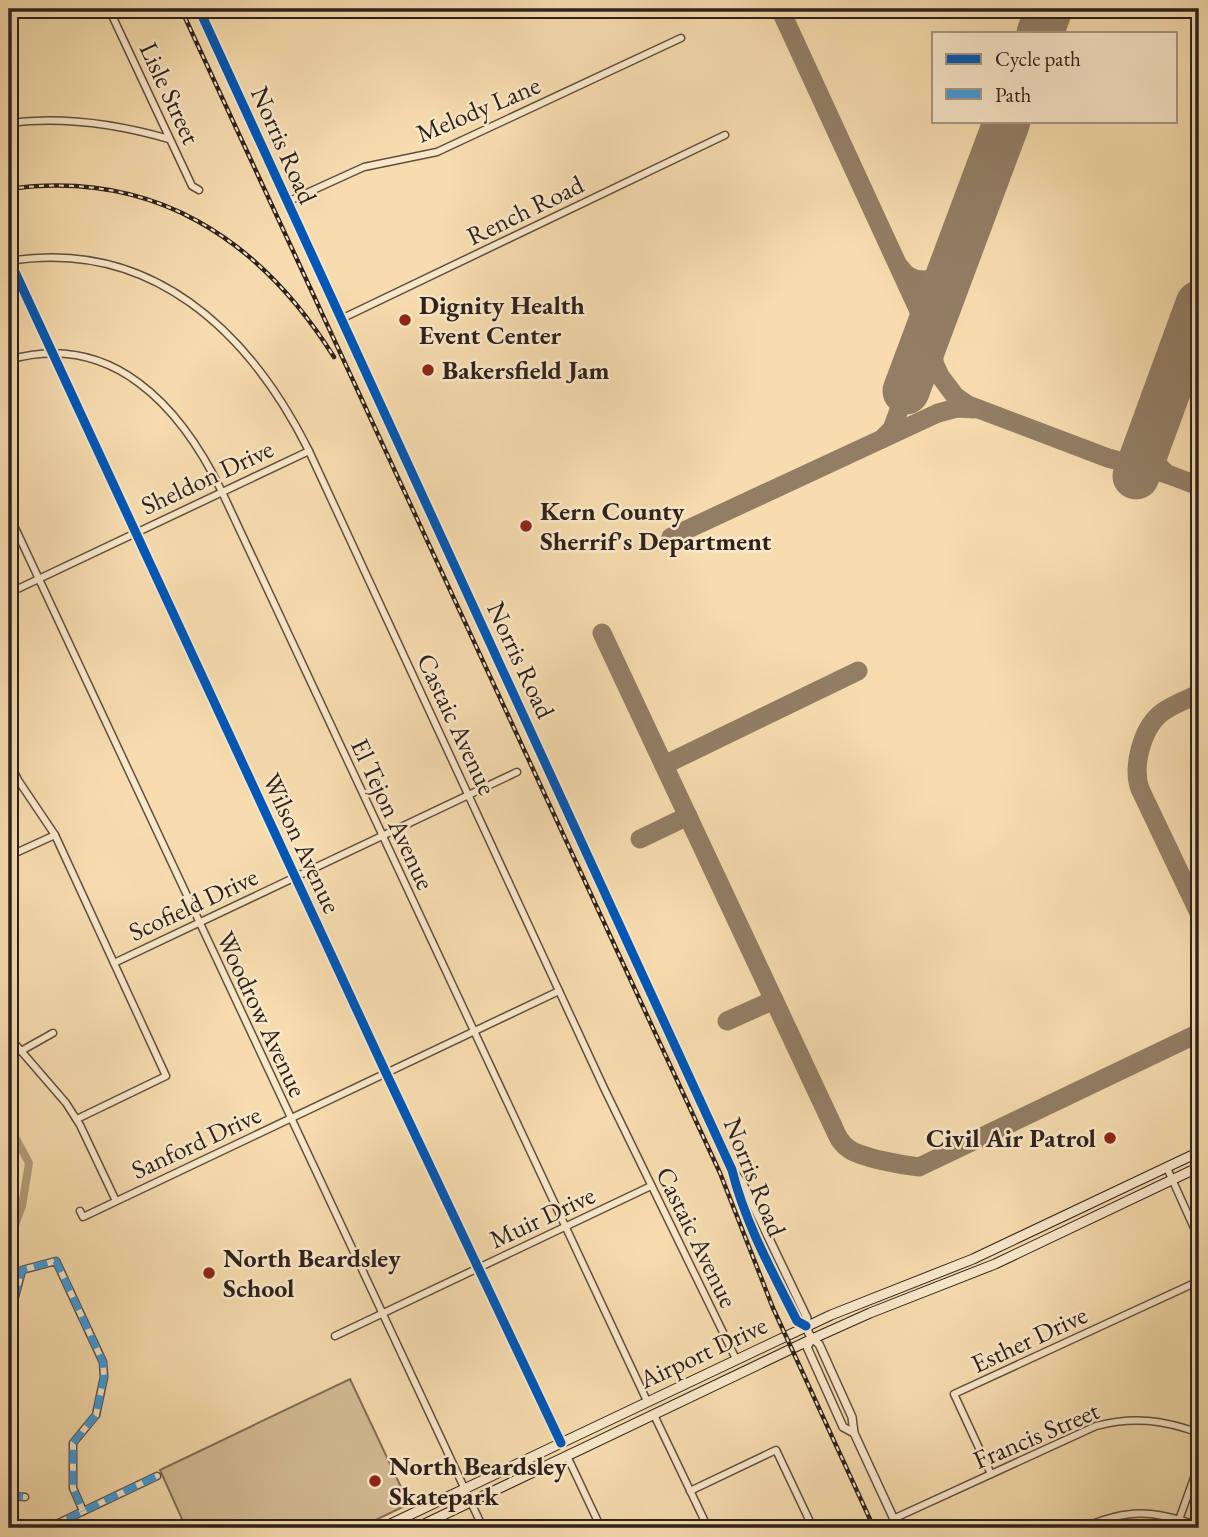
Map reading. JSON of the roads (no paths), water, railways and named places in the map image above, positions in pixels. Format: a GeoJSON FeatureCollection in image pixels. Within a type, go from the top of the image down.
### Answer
{"type":"FeatureCollection","features":[{"type":"Feature","properties":{"kind":"main road","name":"Airport Drive"},"geometry":{"type":"LineString","coordinates":[[382,1528],[806,1326],[973,1259],[1199,1152]]}},
{"type":"Feature","properties":{"kind":"main road","name":"Airport Drive"},"geometry":{"type":"LineString","coordinates":[[416,1528],[811,1339],[870,1313],[995,1265],[1199,1167]]}},
{"type":"Feature","properties":{"kind":"street"},"geometry":{"type":"LineString","coordinates":[[9,26],[14,9]]}},
{"type":"Feature","properties":{"kind":"street","name":"Lisle Street"},"geometry":{"type":"LineString","coordinates":[[109,9],[192,186],[200,190]]}},
{"type":"Feature","properties":{"kind":"street","name":"Norris Road"},"geometry":{"type":"LineString","coordinates":[[199,9],[732,1170],[743,1184],[807,1318],[806,1326],[811,1339],[819,1344],[898,1528]]}},
{"type":"Feature","properties":{"kind":"street","name":"Melody Lane"},"geometry":{"type":"LineString","coordinates":[[287,202],[363,167],[437,152],[681,38]]}},
{"type":"Feature","properties":{"kind":"street"},"geometry":{"type":"LineString","coordinates":[[9,123],[96,123],[170,139]]}},
{"type":"Feature","properties":{"kind":"street","name":"Rench Road"},"geometry":{"type":"LineString","coordinates":[[341,319],[725,135]]}},
{"type":"Feature","properties":{"kind":"street","name":"Castaic Avenue"},"geometry":{"type":"LineString","coordinates":[[9,260],[64,257],[102,262],[142,275],[179,294],[213,319],[256,365],[288,411],[651,1186],[736,1359]]}},
{"type":"Feature","properties":{"kind":"street","name":"Wilson Avenue"},"geometry":{"type":"LineString","coordinates":[[9,260],[386,1073],[561,1443]]}},
{"type":"Feature","properties":{"kind":"street","name":"El Tejon Avenue"},"geometry":{"type":"LineString","coordinates":[[9,360],[52,353],[72,354],[102,362],[143,386],[191,438],[222,492],[648,1401]]}},
{"type":"Feature","properties":{"kind":"street","name":"Sheldon Drive"},"geometry":{"type":"LineString","coordinates":[[9,593],[309,451]]}},
{"type":"Feature","properties":{"kind":"street","name":"Woodrow Avenue"},"geometry":{"type":"LineString","coordinates":[[9,515],[483,1528]]}},
{"type":"Feature","properties":{"kind":"street"},"geometry":{"type":"LineString","coordinates":[[9,761],[18,780],[55,835],[166,1076],[77,1119]]}},
{"type":"Feature","properties":{"kind":"street","name":"Scofield Drive"},"geometry":{"type":"LineString","coordinates":[[114,963],[517,772]]}},
{"type":"Feature","properties":{"kind":"street"},"geometry":{"type":"LineString","coordinates":[[9,856],[55,835]]}},
{"type":"Feature","properties":{"kind":"street","name":"Sanford Drive"},"geometry":{"type":"LineString","coordinates":[[80,1211],[83,1217],[559,990]]}},
{"type":"Feature","properties":{"kind":"street"},"geometry":{"type":"LineString","coordinates":[[21,1051],[53,1033]]}},
{"type":"Feature","properties":{"kind":"street"},"geometry":{"type":"LineString","coordinates":[[9,1037],[56,1090],[77,1119],[116,1201]]}},
{"type":"Feature","properties":{"kind":"street"},"geometry":{"type":"LineString","coordinates":[[1167,1168],[1199,1239]]}},
{"type":"Feature","properties":{"kind":"street","name":"Muir Drive"},"geometry":{"type":"LineString","coordinates":[[335,1336],[651,1186]]}},
{"type":"Feature","properties":{"kind":"street"},"geometry":{"type":"LineString","coordinates":[[9,1319],[22,1270],[56,1261],[103,1362],[96,1415],[73,1443],[74,1488],[83,1511]]}},
{"type":"Feature","properties":{"kind":"street","name":"Esther Drive"},"geometry":{"type":"LineString","coordinates":[[991,1474],[954,1395],[1199,1281]]}},
{"type":"Feature","properties":{"kind":"street","name":"Norris Road"},"geometry":{"type":"LineString","coordinates":[[811,1339],[807,1348],[838,1415],[844,1426],[855,1433]]}},
{"type":"Feature","properties":{"kind":"street"},"geometry":{"type":"LineString","coordinates":[[654,1415],[708,1528]]}},
{"type":"Feature","properties":{"kind":"street","name":"Francis Street"},"geometry":{"type":"LineString","coordinates":[[894,1519],[1084,1431],[1112,1422],[1135,1419],[1159,1421],[1199,1433]]}},
{"type":"Feature","properties":{"kind":"street"},"geometry":{"type":"LineString","coordinates":[[690,1491],[776,1450],[813,1528]]}},
{"type":"Feature","properties":{"kind":"street"},"geometry":{"type":"LineString","coordinates":[[567,1456],[601,1528]]}},
{"type":"Feature","properties":{"kind":"street"},"geometry":{"type":"LineString","coordinates":[[1176,1528],[1199,1464]]}},
{"type":"Feature","properties":{"kind":"street"},"geometry":{"type":"LineString","coordinates":[[48,1528],[157,1476]]}},
{"type":"Feature","properties":{"kind":"street"},"geometry":{"type":"LineString","coordinates":[[9,1496],[25,1497]]}},
{"type":"Feature","properties":{"kind":"street"},"geometry":{"type":"LineString","coordinates":[[1083,1528],[1108,1518],[1136,1512],[1179,1519],[1199,1526]]}},
{"type":"Feature","properties":{"kind":"waterway"},"geometry":{"type":"LineString","coordinates":[[9,1126],[29,1163],[22,1206],[9,1242]]}},
{"type":"Feature","properties":{"kind":"railway"},"geometry":{"type":"LineString","coordinates":[[181,9],[720,1173],[773,1308],[874,1528]]}},
{"type":"Feature","properties":{"kind":"railway"},"geometry":{"type":"LineString","coordinates":[[9,189],[61,186],[110,190],[156,202],[198,221],[237,247],[272,278],[305,315],[334,357]]}},
{"type":"Feature","properties":{"kind":"place","name":"Dignity Health Event Center"},"geometry":{"type":"Point","coordinates":[405,320]}},
{"type":"Feature","properties":{"kind":"place","name":"Bakersfield Jam"},"geometry":{"type":"Point","coordinates":[428,370]}},
{"type":"Feature","properties":{"kind":"place","name":"Kern County Sherrif's Department"},"geometry":{"type":"Point","coordinates":[526,526]}},
{"type":"Feature","properties":{"kind":"place","name":"Civil Air Patrol"},"geometry":{"type":"Point","coordinates":[1110,1138]}},
{"type":"Feature","properties":{"kind":"place","name":"North Beardsley School"},"geometry":{"type":"Point","coordinates":[209,1273]}},
{"type":"Feature","properties":{"kind":"place","name":"North Beardsley Skatepark"},"geometry":{"type":"Point","coordinates":[375,1481]}}]}
